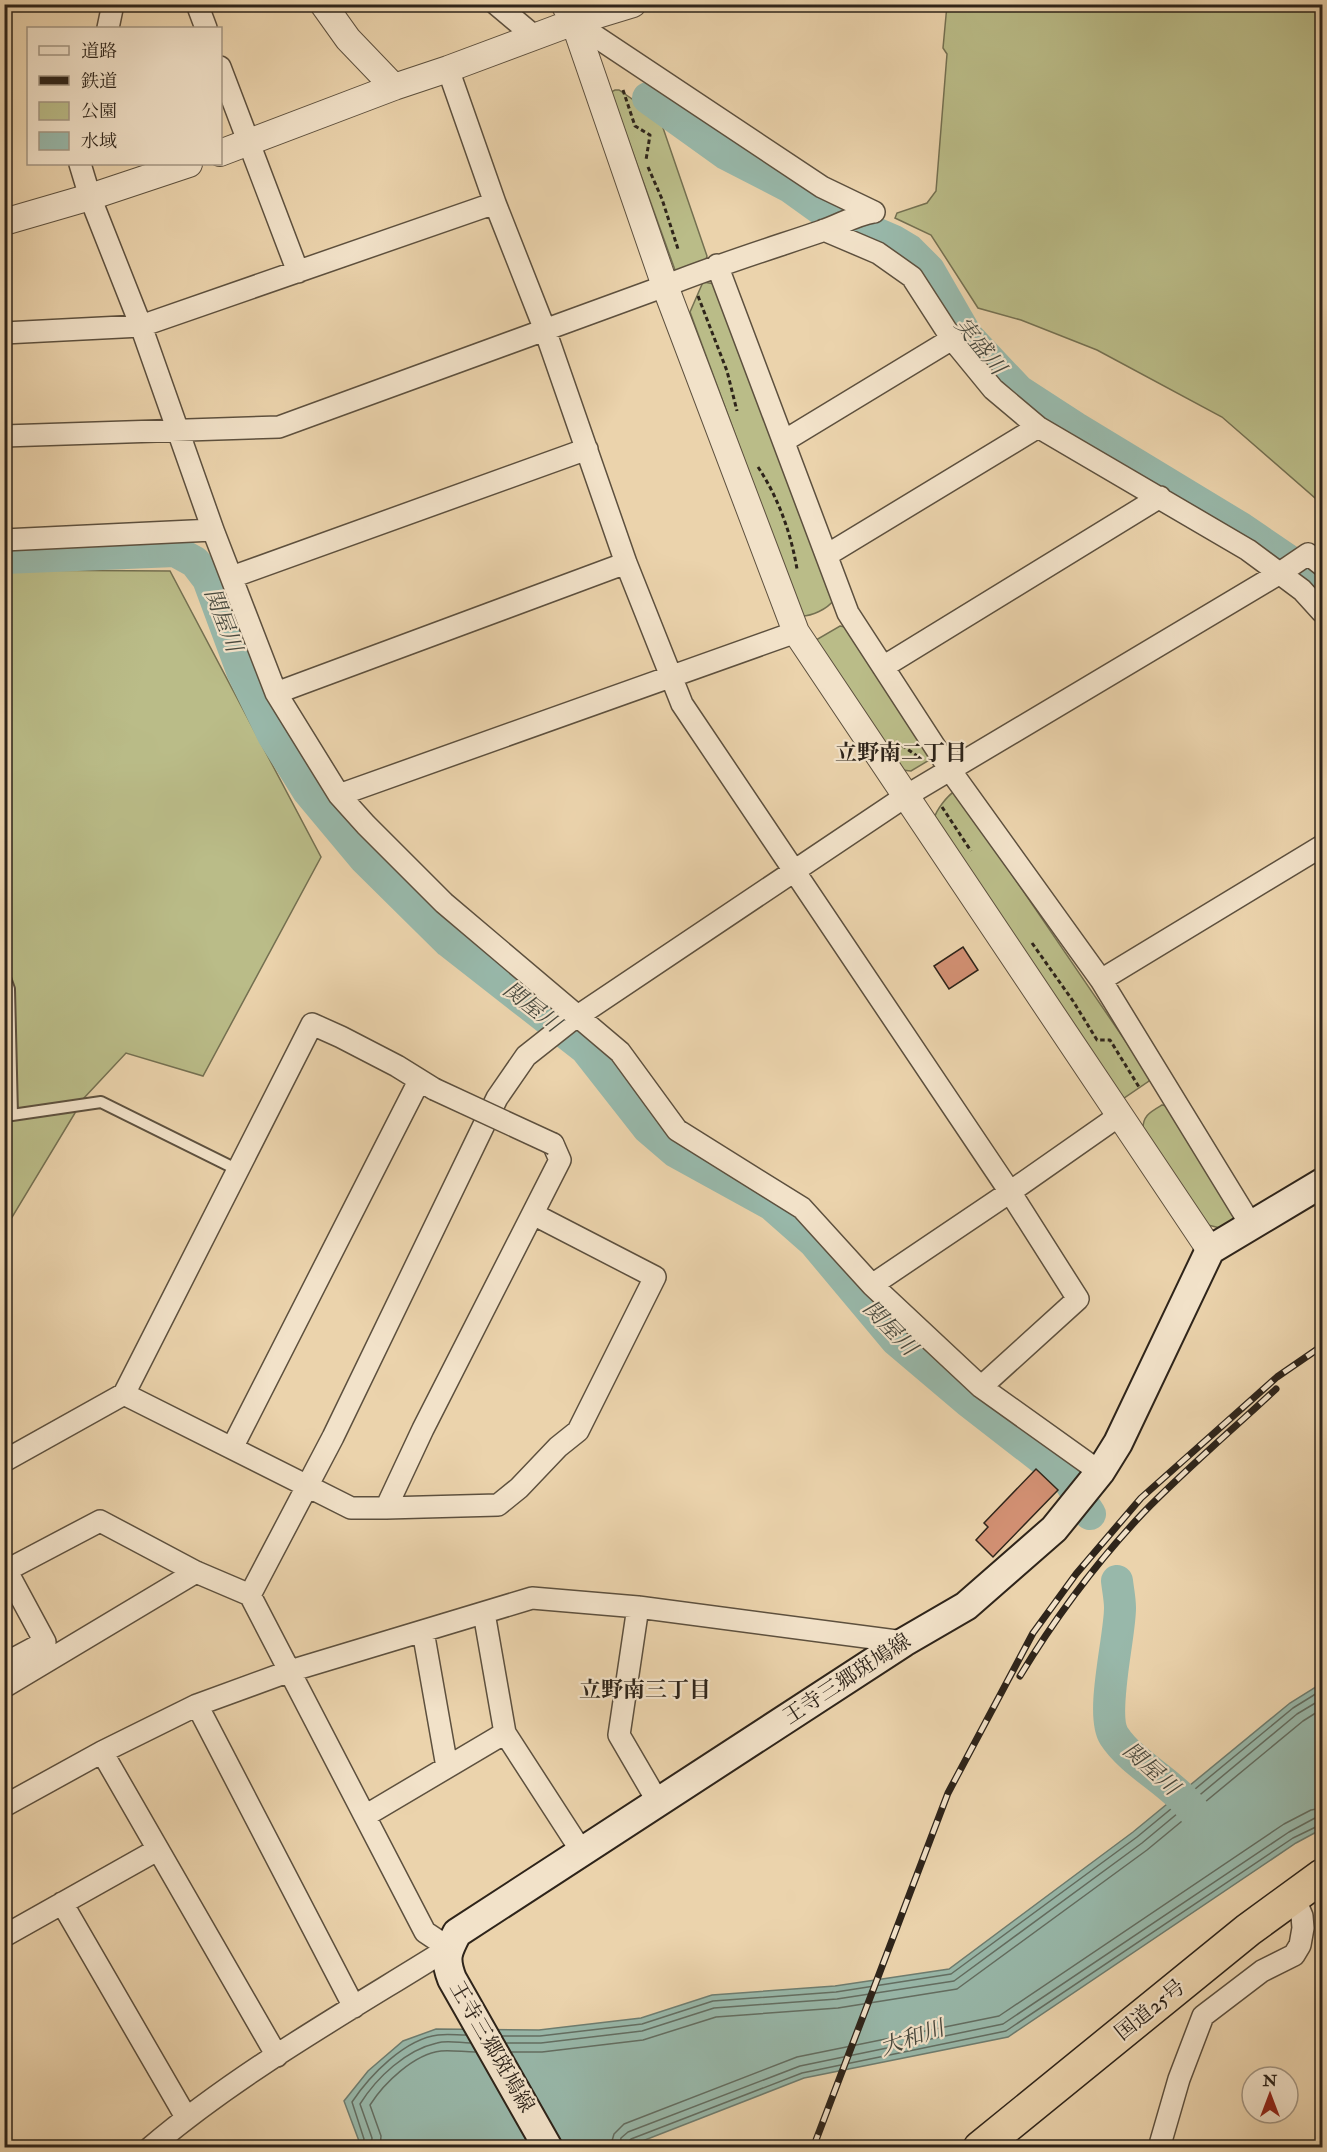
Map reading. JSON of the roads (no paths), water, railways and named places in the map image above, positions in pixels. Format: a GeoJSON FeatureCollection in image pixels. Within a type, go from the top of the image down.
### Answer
{"type":"FeatureCollection","features":[{"type":"Feature","properties":{"kind":"highway","name":"国道25号"},"geometry":{"type":"LineString","coordinates":[[980,2148],[1248,1930],[1323,1876]]}},
{"type":"Feature","properties":{"kind":"main road"},"geometry":{"type":"LineString","coordinates":[[1210,1250],[1323,1182]]}},
{"type":"Feature","properties":{"kind":"main road","name":"王寺三郷斑鳩線"},"geometry":{"type":"LineString","coordinates":[[548,2148],[446,1965],[449,1948],[457,1933],[904,1642],[966,1606],[1054,1529],[1087,1488],[1118,1443],[1210,1250]]}},
{"type":"Feature","properties":{"kind":"street"},"geometry":{"type":"LineString","coordinates":[[108,27],[113,4]]}},
{"type":"Feature","properties":{"kind":"street"},"geometry":{"type":"LineString","coordinates":[[197,4],[206,27]]}},
{"type":"Feature","properties":{"kind":"street"},"geometry":{"type":"LineString","coordinates":[[323,4],[348,39],[394,87]]}},
{"type":"Feature","properties":{"kind":"street"},"geometry":{"type":"LineString","coordinates":[[496,4],[534,36]]}},
{"type":"Feature","properties":{"kind":"street"},"geometry":{"type":"LineString","coordinates":[[222,152],[534,36],[569,13],[633,4]]}},
{"type":"Feature","properties":{"kind":"street"},"geometry":{"type":"LineString","coordinates":[[4,436],[279,427],[717,265],[829,228],[861,214],[874,212],[822,187],[569,13]]}},
{"type":"Feature","properties":{"kind":"street"},"geometry":{"type":"LineString","coordinates":[[569,13],[665,286],[796,632],[1210,1250]]}},
{"type":"Feature","properties":{"kind":"street"},"geometry":{"type":"LineString","coordinates":[[448,69],[495,203],[545,330],[626,563],[681,704],[1010,1192],[1078,1299],[981,1387]]}},
{"type":"Feature","properties":{"kind":"street"},"geometry":{"type":"LineString","coordinates":[[222,72],[298,272]]}},
{"type":"Feature","properties":{"kind":"street"},"geometry":{"type":"LineString","coordinates":[[80,165],[90,197],[179,429],[213,530],[276,693],[339,795],[444,903],[573,1019],[620,1052],[677,1130],[802,1208],[872,1285],[1087,1488]]}},
{"type":"Feature","properties":{"kind":"street"},"geometry":{"type":"LineString","coordinates":[[4,222],[90,197],[186,165]]}},
{"type":"Feature","properties":{"kind":"street"},"geometry":{"type":"LineString","coordinates":[[4,333],[141,326],[495,203]]}},
{"type":"Feature","properties":{"kind":"street"},"geometry":{"type":"LineString","coordinates":[[829,228],[878,253],[912,277],[952,339],[993,389],[1038,427],[1283,571],[1323,612]]}},
{"type":"Feature","properties":{"kind":"street"},"geometry":{"type":"LineString","coordinates":[[717,265],[848,613],[950,770],[1101,980],[1251,1225]]}},
{"type":"Feature","properties":{"kind":"street"},"geometry":{"type":"LineString","coordinates":[[784,441],[952,339]]}},
{"type":"Feature","properties":{"kind":"street"},"geometry":{"type":"LineString","coordinates":[[827,555],[1038,427]]}},
{"type":"Feature","properties":{"kind":"street"},"geometry":{"type":"LineString","coordinates":[[232,577],[587,449]]}},
{"type":"Feature","properties":{"kind":"street"},"geometry":{"type":"LineString","coordinates":[[883,667],[1160,497]]}},
{"type":"Feature","properties":{"kind":"street"},"geometry":{"type":"LineString","coordinates":[[4,540],[213,530]]}},
{"type":"Feature","properties":{"kind":"street"},"geometry":{"type":"LineString","coordinates":[[249,1595],[308,1485],[497,1098],[526,1056],[573,1019],[906,796],[1283,571],[1315,560]]}},
{"type":"Feature","properties":{"kind":"street"},"geometry":{"type":"LineString","coordinates":[[276,693],[626,563]]}},
{"type":"Feature","properties":{"kind":"street"},"geometry":{"type":"LineString","coordinates":[[339,795],[796,632]]}},
{"type":"Feature","properties":{"kind":"street"},"geometry":{"type":"LineString","coordinates":[[1101,980],[1323,846]]}},
{"type":"Feature","properties":{"kind":"street"},"geometry":{"type":"LineString","coordinates":[[4,1461],[124,1394],[312,1024],[398,1066],[426,1085],[553,1144],[560,1160],[423,1429],[386,1509]]}},
{"type":"Feature","properties":{"kind":"street"},"geometry":{"type":"LineString","coordinates":[[232,1448],[426,1085]]}},
{"type":"Feature","properties":{"kind":"street"},"geometry":{"type":"LineString","coordinates":[[872,1285],[1120,1115]]}},
{"type":"Feature","properties":{"kind":"street"},"geometry":{"type":"LineString","coordinates":[[124,1394],[351,1508],[498,1505],[519,1488],[558,1447],[578,1431],[655,1277],[533,1214]]}},
{"type":"Feature","properties":{"kind":"street"},"geometry":{"type":"LineString","coordinates":[[4,1664],[45,1642],[6,1568],[100,1521],[196,1572],[249,1595],[425,1932],[449,1948],[277,2056],[186,2117],[150,2148]]}},
{"type":"Feature","properties":{"kind":"street"},"geometry":{"type":"LineString","coordinates":[[4,1687],[196,1572]]}},
{"type":"Feature","properties":{"kind":"street"},"geometry":{"type":"LineString","coordinates":[[4,1806],[102,1752],[197,1705],[290,1671],[532,1598],[638,1607],[904,1642]]}},
{"type":"Feature","properties":{"kind":"street"},"geometry":{"type":"LineString","coordinates":[[638,1607],[619,1735],[658,1802]]}},
{"type":"Feature","properties":{"kind":"street"},"geometry":{"type":"LineString","coordinates":[[484,1613],[505,1733],[582,1852]]}},
{"type":"Feature","properties":{"kind":"street"},"geometry":{"type":"LineString","coordinates":[[423,1631],[447,1767]]}},
{"type":"Feature","properties":{"kind":"street"},"geometry":{"type":"LineString","coordinates":[[197,1705],[354,2007]]}},
{"type":"Feature","properties":{"kind":"street"},"geometry":{"type":"LineString","coordinates":[[365,1816],[505,1733]]}},
{"type":"Feature","properties":{"kind":"street"},"geometry":{"type":"LineString","coordinates":[[102,1752],[277,2056]]}},
{"type":"Feature","properties":{"kind":"street"},"geometry":{"type":"LineString","coordinates":[[4,1936],[157,1850]]}},
{"type":"Feature","properties":{"kind":"street"},"geometry":{"type":"LineString","coordinates":[[1159,2148],[1179,2079],[1203,2016],[1262,1971],[1294,1955],[1300,1945],[1303,1928],[1302,1916],[1294,1896]]}},
{"type":"Feature","properties":{"kind":"street"},"geometry":{"type":"LineString","coordinates":[[62,1903],[186,2117]]}},
{"type":"Feature","properties":{"kind":"lane"},"geometry":{"type":"LineString","coordinates":[[4,975],[9,989],[12,1115],[101,1102],[238,1170]]}},
{"type":"Feature","properties":{"kind":"water","name":"大和川"},"geometry":{"type":"Polygon","coordinates":[[[1322,1683],[1322,1829],[1296,1843],[1008,2037],[804,2078],[627,2147],[356,2147],[359,2141],[344,2101],[368,2071],[403,2041],[436,2029],[539,2030],[641,2018],[712,1995],[835,1986],[949,1969],[1133,1832],[1290,1703],[1322,1683]]]}},
{"type":"Feature","properties":{"kind":"waterway","name":"実盛川"},"geometry":{"type":"LineString","coordinates":[[648,98],[726,154],[790,187],[822,210],[894,241],[909,250],[929,270],[967,336],[1019,391],[1241,528],[1307,573],[1322,591]]}},
{"type":"Feature","properties":{"kind":"waterway","name":"関屋川"},"geometry":{"type":"LineString","coordinates":[[4,558],[175,551],[195,562],[208,579],[242,671],[273,735],[308,791],[364,858],[449,942],[586,1049],[648,1128],[676,1152],[772,1205],[814,1242],[896,1340],[968,1401],[1067,1478],[1090,1514]]}},
{"type":"Feature","properties":{"kind":"waterway","name":"関屋川"},"geometry":{"type":"LineString","coordinates":[[1117,1581],[1120,1608],[1110,1693],[1110,1725],[1114,1736],[1129,1754],[1177,1793],[1205,1826]]}},
{"type":"Feature","properties":{"kind":"railway"},"geometry":{"type":"LineString","coordinates":[[813,2148],[948,1793],[1033,1633],[1076,1574],[1141,1498],[1277,1377],[1322,1346]]}},
{"type":"Feature","properties":{"kind":"railway"},"geometry":{"type":"LineString","coordinates":[[1020,1676],[1047,1633],[1109,1551],[1175,1481],[1276,1389]]}},
{"type":"Feature","properties":{"kind":"district","name":"立野南二丁目"},"geometry":{"type":"Point","coordinates":[901,753]}},
{"type":"Feature","properties":{"kind":"district","name":"立野南三丁目"},"geometry":{"type":"Point","coordinates":[645,1690]}}]}
